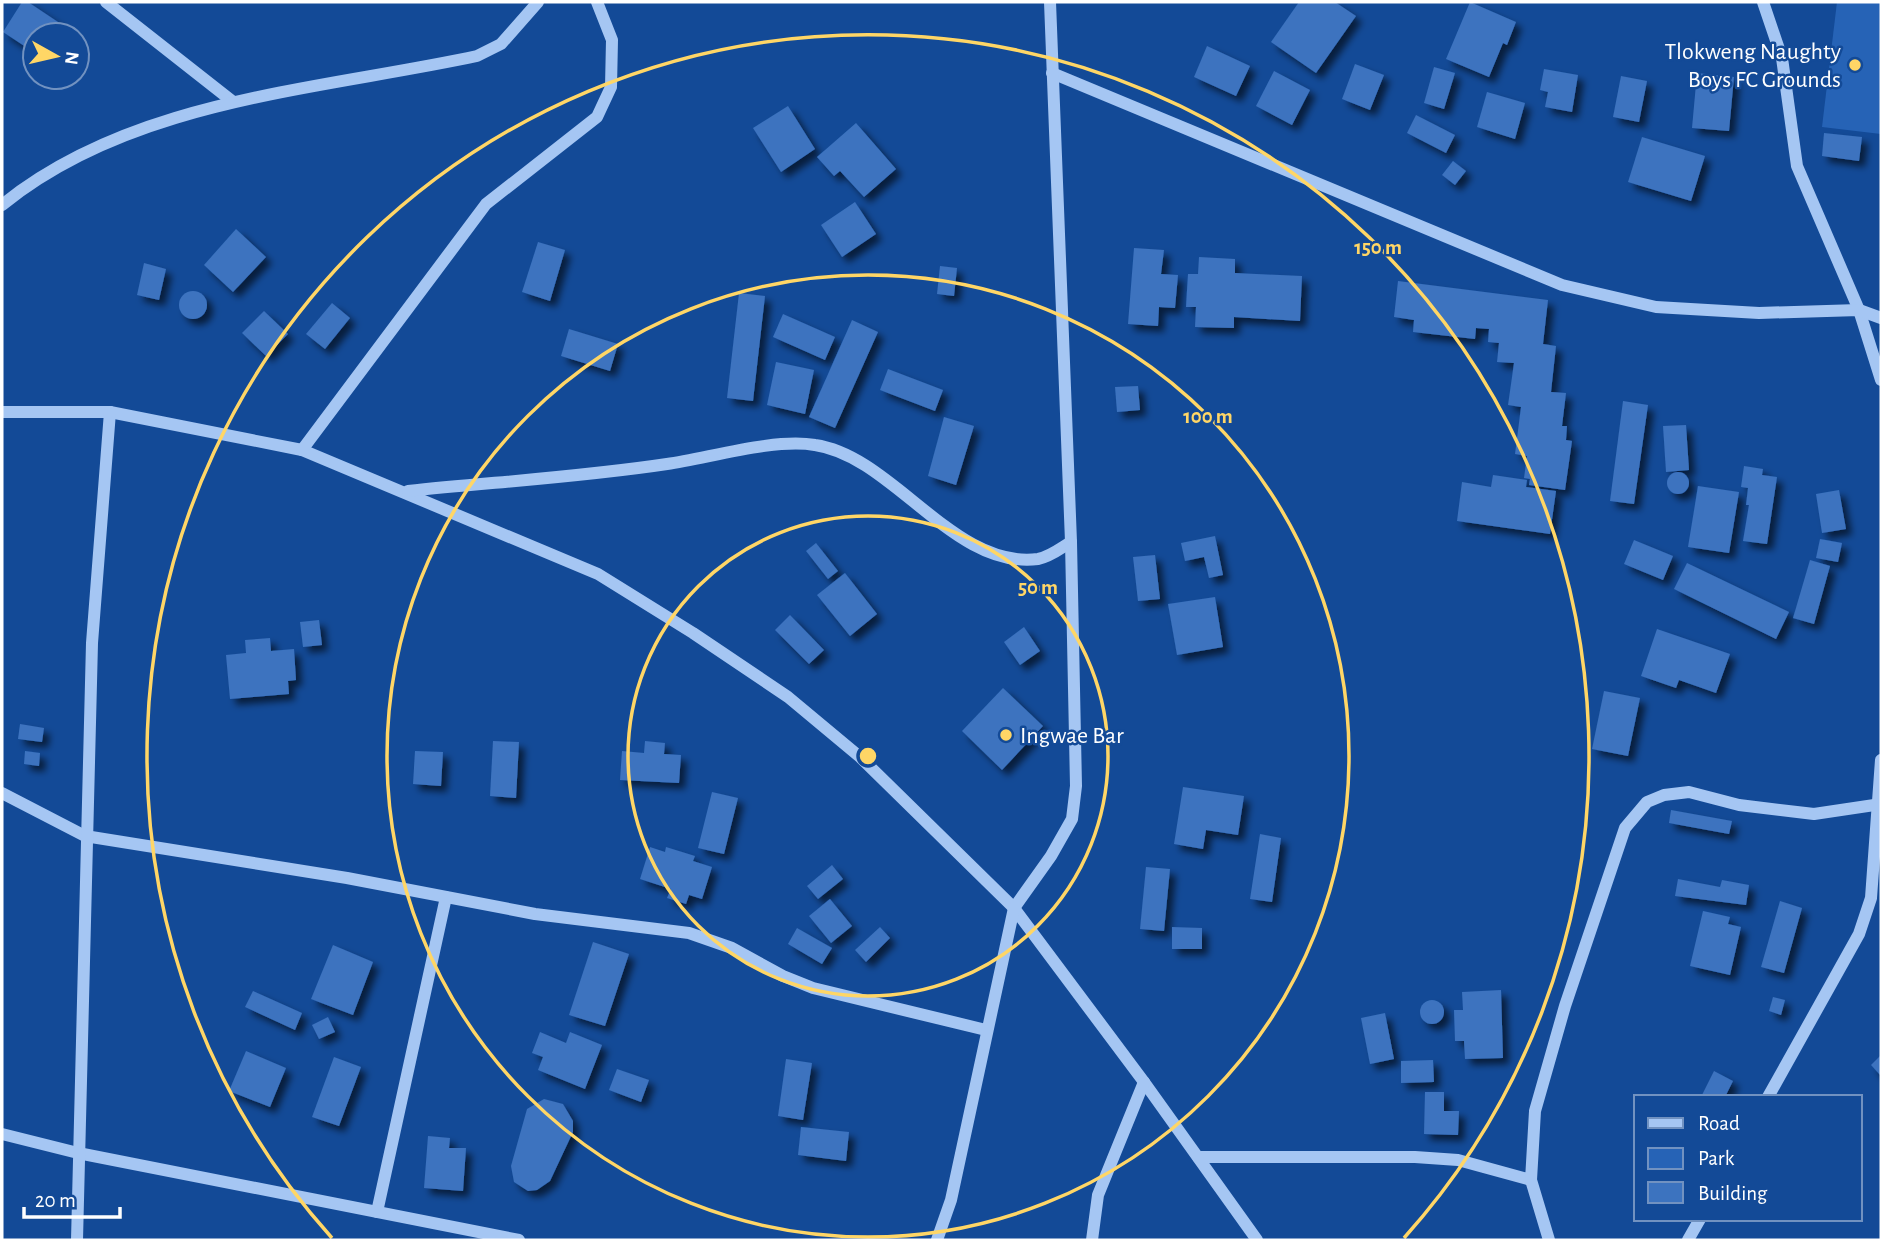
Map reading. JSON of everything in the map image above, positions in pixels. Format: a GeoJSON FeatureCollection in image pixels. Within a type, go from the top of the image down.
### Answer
{"type":"FeatureCollection","features":[{"type":"Feature","properties":{"kind":"street"},"geometry":{"type":"LineString","coordinates":[[106,2],[232,101]]}},
{"type":"Feature","properties":{"kind":"street"},"geometry":{"type":"LineString","coordinates":[[2,205],[20,190],[111,140],[232,101],[477,56],[501,44],[538,2]]}},
{"type":"Feature","properties":{"kind":"street"},"geometry":{"type":"LineString","coordinates":[[302,450],[486,204],[597,117],[611,87],[612,40],[606,18],[597,2]]}},
{"type":"Feature","properties":{"kind":"street"},"geometry":{"type":"LineString","coordinates":[[937,1240],[951,1200],[1014,908],[1051,856],[1072,819],[1076,786],[1071,542],[1051,2]]}},
{"type":"Feature","properties":{"kind":"street"},"geometry":{"type":"LineString","coordinates":[[1763,2],[1782,58],[1797,166],[1859,310],[1881,380]]}},
{"type":"Feature","properties":{"kind":"street"},"geometry":{"type":"LineString","coordinates":[[1052,73],[1562,285],[1657,307],[1759,313],[1859,310],[1881,318]]}},
{"type":"Feature","properties":{"kind":"street"},"geometry":{"type":"LineString","coordinates":[[2,411],[110,412],[302,450],[407,491],[598,574],[789,697],[860,757],[1014,908],[1144,1082],[1257,1240]]}},
{"type":"Feature","properties":{"kind":"street"},"geometry":{"type":"LineString","coordinates":[[77,1240],[85,836],[92,643],[110,412]]}},
{"type":"Feature","properties":{"kind":"street"},"geometry":{"type":"LineString","coordinates":[[407,491],[665,464],[785,444],[814,444],[844,453],[973,544],[1023,559],[1041,559],[1071,542]]}},
{"type":"Feature","properties":{"kind":"street"},"geometry":{"type":"LineString","coordinates":[[1769,1095],[1876,901],[1881,760]]}},
{"type":"Feature","properties":{"kind":"street"},"geometry":{"type":"LineString","coordinates":[[1549,1240],[1531,1180],[1535,1111],[1565,1006],[1625,828],[1647,802],[1664,795],[1689,792],[1739,805],[1814,814],[1880,805]]}},
{"type":"Feature","properties":{"kind":"street"},"geometry":{"type":"LineString","coordinates":[[2,793],[85,836],[535,914],[689,933],[732,948],[783,976],[813,988],[986,1030]]}},
{"type":"Feature","properties":{"kind":"street"},"geometry":{"type":"LineString","coordinates":[[377,1212],[446,897]]}},
{"type":"Feature","properties":{"kind":"street"},"geometry":{"type":"LineString","coordinates":[[1091,1240],[1098,1195],[1144,1082]]}},
{"type":"Feature","properties":{"kind":"street"},"geometry":{"type":"LineString","coordinates":[[2,1134],[78,1153],[519,1240]]}},
{"type":"Feature","properties":{"kind":"street"},"geometry":{"type":"LineString","coordinates":[[1198,1157],[1415,1157],[1458,1160],[1531,1180]]}},
{"type":"Feature","properties":{"kind":"street"},"geometry":{"type":"LineString","coordinates":[[1688,1240],[1699,1221]]}},
{"type":"Feature","properties":{"kind":"green space","name":"Tlokweng Naughty Boys FC Grounds"},"geometry":{"type":"Polygon","coordinates":[[[1837,2],[1881,2],[1881,134],[1822,127],[1837,2]]]}},
{"type":"Feature","properties":{"kind":"building"},"geometry":{"type":"Polygon","coordinates":[[[22,2],[28,2],[56,21],[21,21],[21,44],[3,32],[22,2]]]}},
{"type":"Feature","properties":{"kind":"building"},"geometry":{"type":"Polygon","coordinates":[[[1299,2],[1335,2],[1356,16],[1316,73],[1271,42],[1299,2]]]}},
{"type":"Feature","properties":{"kind":"building"},"geometry":{"type":"Polygon","coordinates":[[[1470,2],[1516,22],[1507,45],[1503,43],[1489,77],[1446,59],[1470,2]]]}},
{"type":"Feature","properties":{"kind":"building"},"geometry":{"type":"Polygon","coordinates":[[[1207,46],[1250,66],[1236,96],[1194,77],[1207,46]]]}},
{"type":"Feature","properties":{"kind":"building"},"geometry":{"type":"Polygon","coordinates":[[[1355,64],[1384,75],[1370,110],[1342,99],[1355,64]]]}},
{"type":"Feature","properties":{"kind":"building"},"geometry":{"type":"Polygon","coordinates":[[[1434,67],[1455,73],[1444,109],[1424,103],[1434,67]]]}},
{"type":"Feature","properties":{"kind":"building"},"geometry":{"type":"Polygon","coordinates":[[[1544,69],[1578,75],[1572,112],[1545,107],[1548,92],[1540,90],[1544,69]]]}},
{"type":"Feature","properties":{"kind":"building"},"geometry":{"type":"Polygon","coordinates":[[[1274,71],[1310,90],[1292,125],[1256,106],[1274,71]]]}},
{"type":"Feature","properties":{"kind":"building"},"geometry":{"type":"Polygon","coordinates":[[[1697,73],[1734,77],[1729,131],[1692,128],[1697,73]]]}},
{"type":"Feature","properties":{"kind":"building"},"geometry":{"type":"Polygon","coordinates":[[[1621,76],[1647,81],[1639,122],[1613,117],[1621,76]]]}},
{"type":"Feature","properties":{"kind":"building"},"geometry":{"type":"Polygon","coordinates":[[[1487,92],[1525,103],[1515,139],[1477,127],[1487,92]]]}},
{"type":"Feature","properties":{"kind":"building"},"geometry":{"type":"Polygon","coordinates":[[[788,106],[815,149],[781,172],[753,128],[788,106]]]}},
{"type":"Feature","properties":{"kind":"building"},"geometry":{"type":"Polygon","coordinates":[[[1416,115],[1455,135],[1446,153],[1407,133],[1416,115]]]}},
{"type":"Feature","properties":{"kind":"building"},"geometry":{"type":"Polygon","coordinates":[[[856,123],[896,169],[864,197],[840,171],[834,176],[817,157],[856,123]]]}},
{"type":"Feature","properties":{"kind":"building"},"geometry":{"type":"Polygon","coordinates":[[[1824,133],[1862,137],[1859,161],[1822,156],[1824,133]]]}},
{"type":"Feature","properties":{"kind":"building"},"geometry":{"type":"Polygon","coordinates":[[[1642,137],[1705,156],[1691,201],[1628,182],[1642,137]]]}},
{"type":"Feature","properties":{"kind":"building"},"geometry":{"type":"Polygon","coordinates":[[[1453,161],[1466,171],[1455,185],[1442,175],[1453,161]]]}},
{"type":"Feature","properties":{"kind":"building"},"geometry":{"type":"Polygon","coordinates":[[[855,202],[876,234],[842,257],[821,225],[855,202]]]}},
{"type":"Feature","properties":{"kind":"building"},"geometry":{"type":"Polygon","coordinates":[[[236,229],[266,257],[233,292],[204,265],[236,229]]]}},
{"type":"Feature","properties":{"kind":"building"},"geometry":{"type":"Polygon","coordinates":[[[538,242],[565,250],[550,301],[522,292],[538,242]]]}},
{"type":"Feature","properties":{"kind":"building"},"geometry":{"type":"Polygon","coordinates":[[[1134,248],[1164,250],[1161,274],[1178,275],[1175,308],[1159,307],[1158,326],[1128,324],[1134,248]]]}},
{"type":"Feature","properties":{"kind":"building"},"geometry":{"type":"Polygon","coordinates":[[[1199,257],[1235,259],[1235,273],[1302,276],[1300,321],[1234,317],[1234,328],[1195,327],[1196,307],[1186,307],[1188,274],[1198,274],[1199,257]]]}},
{"type":"Feature","properties":{"kind":"building"},"geometry":{"type":"Polygon","coordinates":[[[144,263],[166,269],[159,300],[137,295],[144,263]]]}},
{"type":"Feature","properties":{"kind":"building"},"geometry":{"type":"Polygon","coordinates":[[[940,266],[957,268],[954,296],[937,294],[940,266]]]}},
{"type":"Feature","properties":{"kind":"building"},"geometry":{"type":"Polygon","coordinates":[[[1398,281],[1548,300],[1543,344],[1556,346],[1551,392],[1566,393],[1562,426],[1567,426],[1566,440],[1572,441],[1565,490],[1529,485],[1530,479],[1524,478],[1527,456],[1515,454],[1521,407],[1508,405],[1514,363],[1497,362],[1499,343],[1488,342],[1489,329],[1476,328],[1475,339],[1413,332],[1414,320],[1394,317],[1398,281]]]}},
{"type":"Feature","properties":{"kind":"building"},"geometry":{"type":"Polygon","coordinates":[[[193,291],[203,295],[207,305],[203,315],[193,319],[183,315],[179,305],[183,295],[193,291]]]}},
{"type":"Feature","properties":{"kind":"building"},"geometry":{"type":"Polygon","coordinates":[[[739,293],[765,296],[753,401],[727,398],[739,293]]]}},
{"type":"Feature","properties":{"kind":"building"},"geometry":{"type":"Polygon","coordinates":[[[332,303],[350,318],[325,349],[306,334],[332,303]]]}},
{"type":"Feature","properties":{"kind":"building"},"geometry":{"type":"Polygon","coordinates":[[[264,311],[288,334],[266,356],[242,333],[264,311]]]}},
{"type":"Feature","properties":{"kind":"building"},"geometry":{"type":"Polygon","coordinates":[[[783,314],[835,337],[825,360],[773,337],[783,314]]]}},
{"type":"Feature","properties":{"kind":"building"},"geometry":{"type":"Polygon","coordinates":[[[852,320],[878,332],[835,428],[809,417],[852,320]]]}},
{"type":"Feature","properties":{"kind":"building"},"geometry":{"type":"Polygon","coordinates":[[[569,329],[618,344],[610,371],[561,356],[569,329]]]}},
{"type":"Feature","properties":{"kind":"building"},"geometry":{"type":"Polygon","coordinates":[[[776,362],[814,370],[805,414],[767,405],[776,362]]]}},
{"type":"Feature","properties":{"kind":"building"},"geometry":{"type":"Polygon","coordinates":[[[888,369],[943,390],[935,411],[880,390],[888,369]]]}},
{"type":"Feature","properties":{"kind":"building"},"geometry":{"type":"Polygon","coordinates":[[[1138,386],[1140,410],[1117,412],[1115,387],[1138,386]]]}},
{"type":"Feature","properties":{"kind":"building"},"geometry":{"type":"Polygon","coordinates":[[[1623,401],[1648,405],[1634,504],[1610,501],[1623,401]]]}},
{"type":"Feature","properties":{"kind":"building"},"geometry":{"type":"Polygon","coordinates":[[[944,417],[974,426],[956,485],[928,476],[944,417]]]}},
{"type":"Feature","properties":{"kind":"building"},"geometry":{"type":"Polygon","coordinates":[[[1686,425],[1689,470],[1666,472],[1663,426],[1686,425]]]}},
{"type":"Feature","properties":{"kind":"building"},"geometry":{"type":"Polygon","coordinates":[[[1744,466],[1763,469],[1762,475],[1777,477],[1767,544],[1743,541],[1749,505],[1746,505],[1748,488],[1741,487],[1744,466]]]}},
{"type":"Feature","properties":{"kind":"building"},"geometry":{"type":"Polygon","coordinates":[[[1678,472],[1686,475],[1689,483],[1686,491],[1678,494],[1670,491],[1667,483],[1670,475],[1678,472]]]}},
{"type":"Feature","properties":{"kind":"building"},"geometry":{"type":"Polygon","coordinates":[[[1493,475],[1527,480],[1526,487],[1556,491],[1550,534],[1457,521],[1462,482],[1491,487],[1493,475]]]}},
{"type":"Feature","properties":{"kind":"building"},"geometry":{"type":"Polygon","coordinates":[[[1698,486],[1739,492],[1729,553],[1688,547],[1698,486]]]}},
{"type":"Feature","properties":{"kind":"building"},"geometry":{"type":"Polygon","coordinates":[[[1839,490],[1846,529],[1822,533],[1816,494],[1839,490]]]}},
{"type":"Feature","properties":{"kind":"building"},"geometry":{"type":"Polygon","coordinates":[[[1215,536],[1223,575],[1209,578],[1204,557],[1185,561],[1181,543],[1215,536]]]}},
{"type":"Feature","properties":{"kind":"building"},"geometry":{"type":"Polygon","coordinates":[[[1820,539],[1842,543],[1838,562],[1816,558],[1820,539]]]}},
{"type":"Feature","properties":{"kind":"building"},"geometry":{"type":"Polygon","coordinates":[[[1634,540],[1673,556],[1663,580],[1624,564],[1634,540]]]}},
{"type":"Feature","properties":{"kind":"building"},"geometry":{"type":"Polygon","coordinates":[[[816,543],[838,571],[828,579],[806,551],[816,543]]]}},
{"type":"Feature","properties":{"kind":"building"},"geometry":{"type":"Polygon","coordinates":[[[1155,555],[1160,599],[1138,601],[1133,557],[1155,555]]]}},
{"type":"Feature","properties":{"kind":"building"},"geometry":{"type":"Polygon","coordinates":[[[1810,560],[1830,566],[1814,624],[1793,618],[1810,560]]]}},
{"type":"Feature","properties":{"kind":"building"},"geometry":{"type":"Polygon","coordinates":[[[1687,563],[1789,612],[1776,639],[1674,589],[1687,563]]]}},
{"type":"Feature","properties":{"kind":"building"},"geometry":{"type":"Polygon","coordinates":[[[845,573],[877,614],[850,636],[817,595],[845,573]]]}},
{"type":"Feature","properties":{"kind":"building"},"geometry":{"type":"Polygon","coordinates":[[[1215,597],[1223,647],[1177,655],[1168,604],[1215,597]]]}},
{"type":"Feature","properties":{"kind":"building"},"geometry":{"type":"Polygon","coordinates":[[[790,615],[824,650],[809,664],[775,630],[790,615]]]}},
{"type":"Feature","properties":{"kind":"building"},"geometry":{"type":"Polygon","coordinates":[[[319,620],[322,645],[303,647],[300,622],[319,620]]]}},
{"type":"Feature","properties":{"kind":"building"},"geometry":{"type":"Polygon","coordinates":[[[1024,627],[1040,651],[1020,665],[1004,642],[1024,627]]]}},
{"type":"Feature","properties":{"kind":"building"},"geometry":{"type":"Polygon","coordinates":[[[1657,629],[1730,654],[1716,693],[1679,680],[1676,688],[1641,676],[1657,629]]]}},
{"type":"Feature","properties":{"kind":"building"},"geometry":{"type":"Polygon","coordinates":[[[270,638],[271,651],[294,649],[296,680],[288,681],[289,694],[230,699],[226,655],[246,653],[245,640],[270,638]]]}},
{"type":"Feature","properties":{"kind":"building"},"geometry":{"type":"Polygon","coordinates":[[[1003,688],[1043,726],[1002,770],[962,731],[1003,688]]]}},
{"type":"Feature","properties":{"kind":"building"},"geometry":{"type":"Polygon","coordinates":[[[1604,691],[1640,698],[1628,756],[1592,749],[1604,691]]]}},
{"type":"Feature","properties":{"kind":"building"},"geometry":{"type":"Polygon","coordinates":[[[20,724],[44,728],[42,742],[18,739],[20,724]]]}},
{"type":"Feature","properties":{"kind":"building"},"geometry":{"type":"Polygon","coordinates":[[[493,741],[519,742],[516,798],[490,796],[493,741]]]}},
{"type":"Feature","properties":{"kind":"building"},"geometry":{"type":"Polygon","coordinates":[[[645,741],[665,743],[664,754],[681,755],[679,783],[620,780],[622,751],[644,753],[645,741]]]}},
{"type":"Feature","properties":{"kind":"building"},"geometry":{"type":"Polygon","coordinates":[[[25,751],[40,753],[39,766],[24,764],[25,751]]]}},
{"type":"Feature","properties":{"kind":"building"},"geometry":{"type":"Polygon","coordinates":[[[415,751],[443,752],[441,786],[413,784],[415,751]]]}},
{"type":"Feature","properties":{"kind":"building"},"geometry":{"type":"Polygon","coordinates":[[[1183,787],[1244,796],[1238,835],[1206,830],[1203,849],[1174,844],[1183,787]]]}},
{"type":"Feature","properties":{"kind":"building"},"geometry":{"type":"Polygon","coordinates":[[[712,792],[738,798],[724,854],[698,848],[712,792]]]}},
{"type":"Feature","properties":{"kind":"building"},"geometry":{"type":"Polygon","coordinates":[[[1671,810],[1732,821],[1729,834],[1669,823],[1671,810]]]}},
{"type":"Feature","properties":{"kind":"building"},"geometry":{"type":"Polygon","coordinates":[[[1260,834],[1281,838],[1272,902],[1250,899],[1260,834]]]}},
{"type":"Feature","properties":{"kind":"building"},"geometry":{"type":"Polygon","coordinates":[[[650,847],[665,852],[666,847],[695,856],[693,861],[712,867],[702,899],[689,895],[686,904],[667,898],[671,889],[640,879],[650,847]]]}},
{"type":"Feature","properties":{"kind":"building"},"geometry":{"type":"Polygon","coordinates":[[[832,865],[843,879],[818,899],[807,886],[832,865]]]}},
{"type":"Feature","properties":{"kind":"building"},"geometry":{"type":"Polygon","coordinates":[[[1146,867],[1170,869],[1164,931],[1140,929],[1146,867]]]}},
{"type":"Feature","properties":{"kind":"building"},"geometry":{"type":"Polygon","coordinates":[[[1678,879],[1720,887],[1722,880],[1749,885],[1746,905],[1675,896],[1678,879]]]}},
{"type":"Feature","properties":{"kind":"building"},"geometry":{"type":"Polygon","coordinates":[[[830,899],[852,926],[831,943],[809,916],[830,899]]]}},
{"type":"Feature","properties":{"kind":"building"},"geometry":{"type":"Polygon","coordinates":[[[1780,901],[1802,908],[1784,973],[1761,967],[1780,901]]]}},
{"type":"Feature","properties":{"kind":"building"},"geometry":{"type":"Polygon","coordinates":[[[1703,911],[1730,917],[1728,924],[1741,927],[1730,975],[1690,966],[1703,911]]]}},
{"type":"Feature","properties":{"kind":"building"},"geometry":{"type":"Polygon","coordinates":[[[880,927],[890,938],[866,962],[855,950],[880,927]]]}},
{"type":"Feature","properties":{"kind":"building"},"geometry":{"type":"Polygon","coordinates":[[[1172,927],[1202,928],[1202,949],[1172,949],[1172,927]]]}},
{"type":"Feature","properties":{"kind":"building"},"geometry":{"type":"Polygon","coordinates":[[[797,928],[832,948],[822,964],[788,944],[797,928]]]}},
{"type":"Feature","properties":{"kind":"building"},"geometry":{"type":"Polygon","coordinates":[[[593,942],[629,954],[605,1026],[569,1015],[593,942]]]}},
{"type":"Feature","properties":{"kind":"building"},"geometry":{"type":"Polygon","coordinates":[[[333,945],[373,962],[353,1015],[311,999],[333,945]]]}},
{"type":"Feature","properties":{"kind":"building"},"geometry":{"type":"Polygon","coordinates":[[[1501,990],[1503,1058],[1465,1059],[1464,1041],[1455,1041],[1454,1010],[1463,1010],[1462,992],[1501,990]]]}},
{"type":"Feature","properties":{"kind":"building"},"geometry":{"type":"Polygon","coordinates":[[[253,991],[302,1013],[295,1030],[245,1007],[253,991]]]}},
{"type":"Feature","properties":{"kind":"building"},"geometry":{"type":"Polygon","coordinates":[[[1773,997],[1785,1000],[1781,1015],[1769,1011],[1773,997]]]}},
{"type":"Feature","properties":{"kind":"building"},"geometry":{"type":"Polygon","coordinates":[[[1432,1000],[1440,1004],[1444,1012],[1440,1020],[1432,1024],[1424,1020],[1420,1012],[1424,1004],[1432,1000]]]}},
{"type":"Feature","properties":{"kind":"building"},"geometry":{"type":"Polygon","coordinates":[[[1385,1013],[1394,1059],[1370,1064],[1361,1018],[1385,1013]]]}},
{"type":"Feature","properties":{"kind":"building"},"geometry":{"type":"Polygon","coordinates":[[[328,1017],[335,1032],[319,1039],[312,1025],[328,1017]]]}},
{"type":"Feature","properties":{"kind":"building"},"geometry":{"type":"Polygon","coordinates":[[[540,1032],[566,1043],[570,1032],[602,1045],[585,1089],[538,1070],[543,1057],[532,1053],[540,1032]]]}},
{"type":"Feature","properties":{"kind":"building"},"geometry":{"type":"Polygon","coordinates":[[[246,1051],[286,1068],[270,1107],[229,1091],[246,1051]]]}},
{"type":"Feature","properties":{"kind":"building"},"geometry":{"type":"Polygon","coordinates":[[[1881,1055],[1881,1076],[1871,1065],[1881,1055]]]}},
{"type":"Feature","properties":{"kind":"building"},"geometry":{"type":"Polygon","coordinates":[[[334,1057],[361,1067],[339,1126],[312,1117],[334,1057]]]}},
{"type":"Feature","properties":{"kind":"building"},"geometry":{"type":"Polygon","coordinates":[[[786,1059],[812,1063],[803,1120],[778,1116],[786,1059]]]}},
{"type":"Feature","properties":{"kind":"building"},"geometry":{"type":"Polygon","coordinates":[[[1433,1060],[1434,1082],[1401,1083],[1401,1061],[1433,1060]]]}},
{"type":"Feature","properties":{"kind":"building"},"geometry":{"type":"Polygon","coordinates":[[[617,1069],[649,1080],[641,1102],[609,1090],[617,1069]]]}},
{"type":"Feature","properties":{"kind":"building"},"geometry":{"type":"Polygon","coordinates":[[[1714,1071],[1733,1081],[1726,1095],[1702,1095],[1714,1071]]]}},
{"type":"Feature","properties":{"kind":"building"},"geometry":{"type":"Polygon","coordinates":[[[1425,1092],[1444,1092],[1444,1111],[1459,1111],[1458,1135],[1424,1134],[1425,1092]]]}},
{"type":"Feature","properties":{"kind":"building"},"geometry":{"type":"Polygon","coordinates":[[[544,1099],[563,1104],[573,1121],[573,1132],[550,1181],[537,1190],[528,1191],[514,1182],[511,1166],[527,1109],[544,1099]]]}},
{"type":"Feature","properties":{"kind":"building"},"geometry":{"type":"Polygon","coordinates":[[[801,1127],[849,1132],[846,1161],[798,1155],[801,1127]]]}},
{"type":"Feature","properties":{"kind":"building"},"geometry":{"type":"Polygon","coordinates":[[[428,1136],[450,1138],[449,1148],[466,1148],[463,1191],[424,1188],[428,1136]]]}},
{"type":"Feature","properties":{"kind":"place","name":"Tlokweng Naughty Boys FC Grounds"},"geometry":{"type":"Point","coordinates":[1855,65]}},
{"type":"Feature","properties":{"kind":"place","name":"Ingwae Bar"},"geometry":{"type":"Point","coordinates":[1006,735]}}]}
